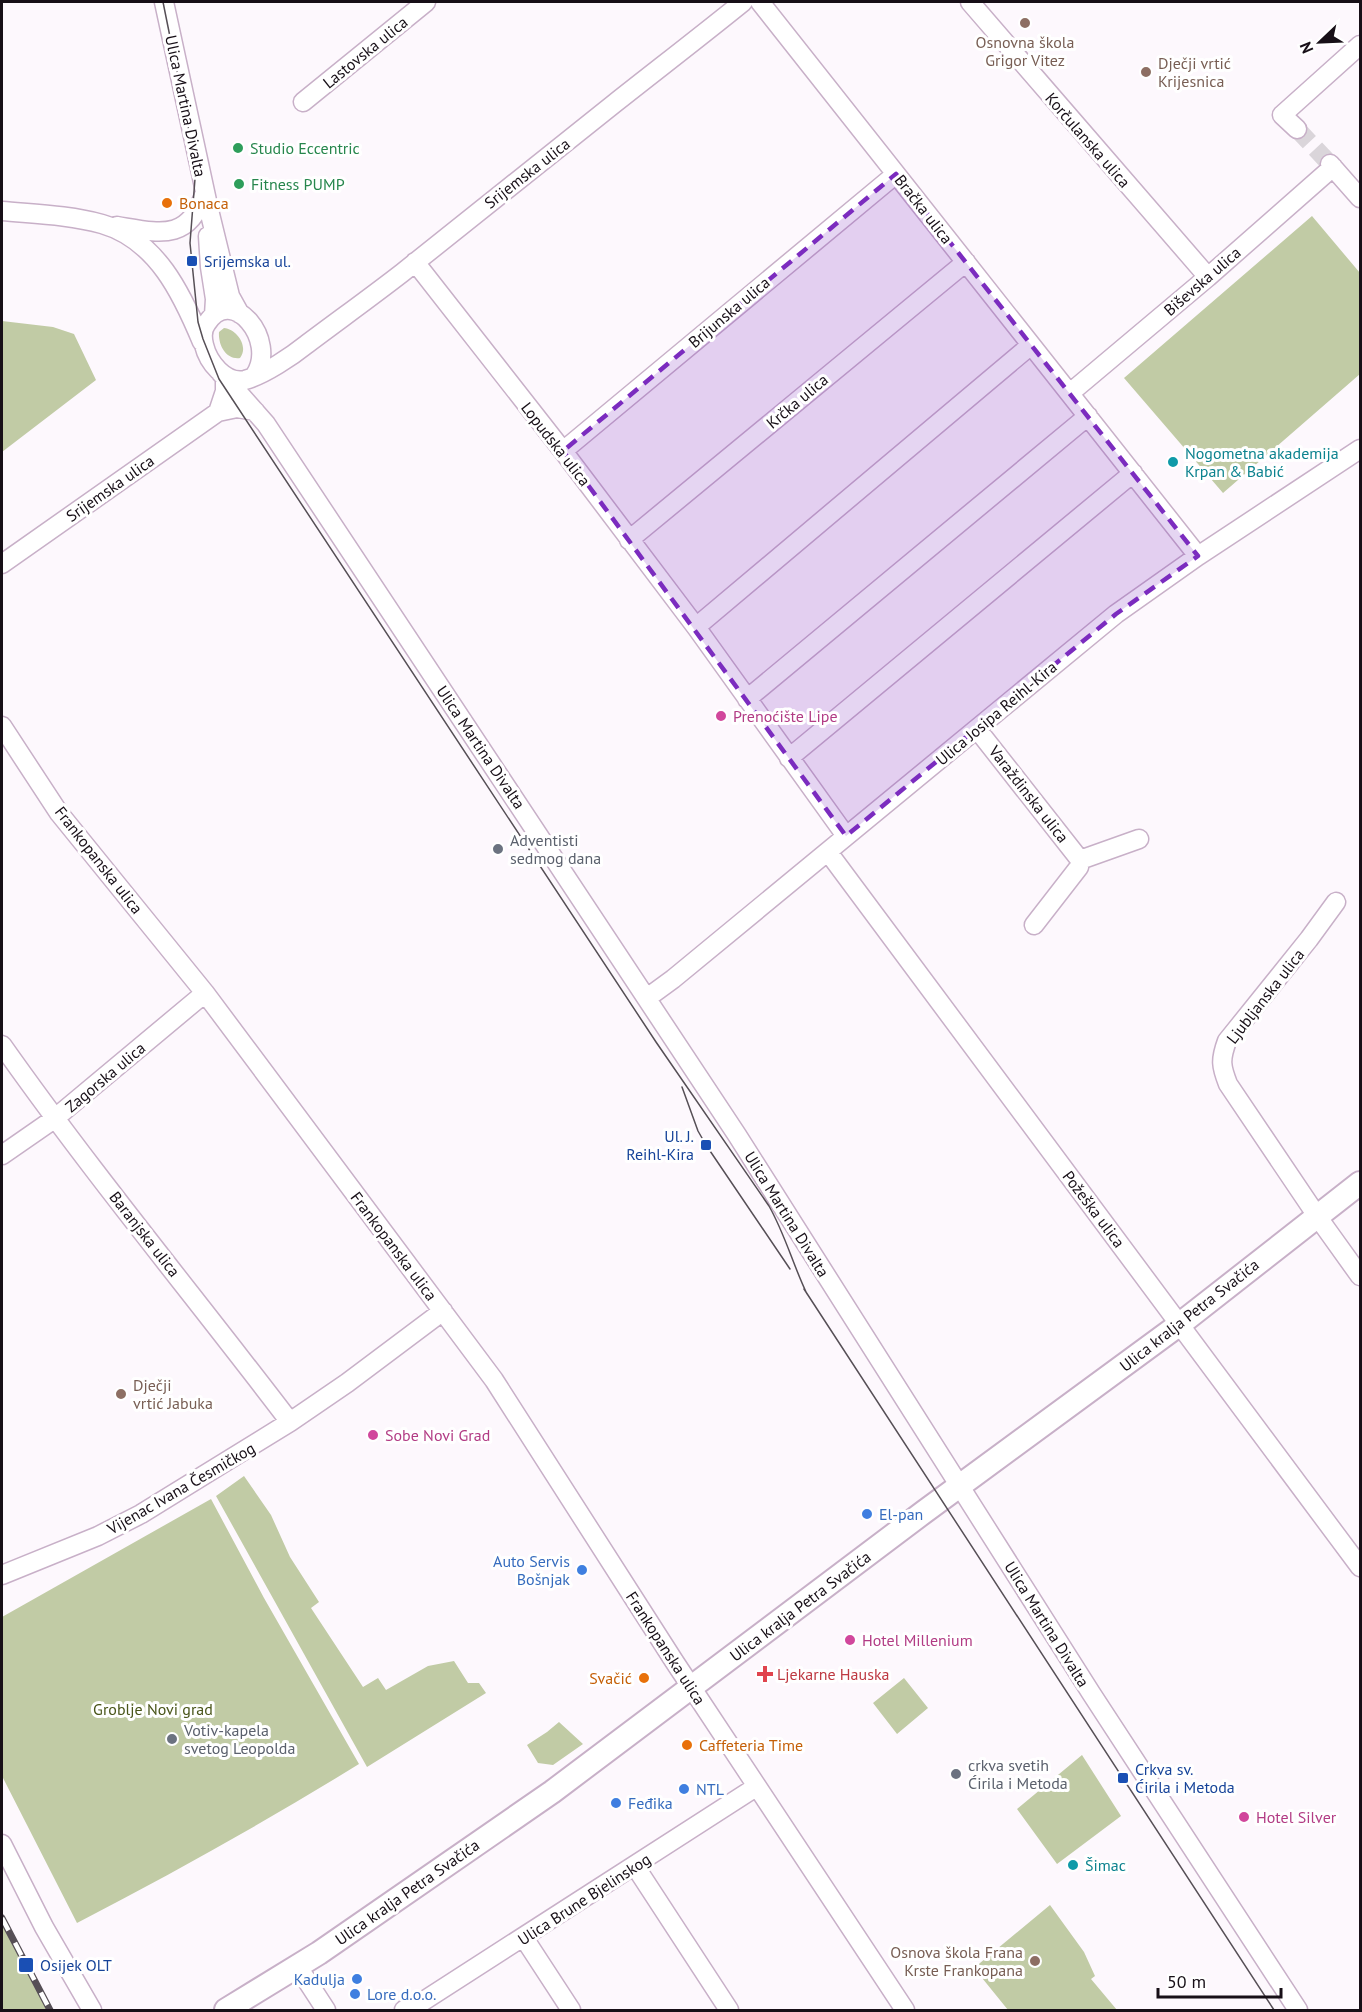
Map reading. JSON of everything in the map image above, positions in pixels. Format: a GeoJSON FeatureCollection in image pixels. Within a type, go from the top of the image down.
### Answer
{"type":"FeatureCollection","features":[{"type":"Feature","properties":{"kind":"main road","name":"Ulica kralja Petra Svačića"},"geometry":{"type":"LineString","coordinates":[[226,2010],[298,1967],[552,1792],[1180,1324],[1360,1183]]}},
{"type":"Feature","properties":{"kind":"street","name":"Ulica Martina Divalta"},"geometry":{"type":"LineString","coordinates":[[164,2],[230,296],[240,314]]}},
{"type":"Feature","properties":{"kind":"street","name":"Lastovska ulica"},"geometry":{"type":"LineString","coordinates":[[303,102],[426,2]]}},
{"type":"Feature","properties":{"kind":"street","name":"Srijemska ulica"},"geometry":{"type":"LineString","coordinates":[[255,375],[292,356],[340,320],[743,2]]}},
{"type":"Feature","properties":{"kind":"street","name":"Bračka ulica"},"geometry":{"type":"LineString","coordinates":[[760,2],[1198,556]]}},
{"type":"Feature","properties":{"kind":"street","name":"Korčulanska ulica"},"geometry":{"type":"LineString","coordinates":[[969,2],[1208,278]]}},
{"type":"Feature","properties":{"kind":"street"},"geometry":{"type":"LineString","coordinates":[[1297,129],[1282,114],[1360,45]]}},
{"type":"Feature","properties":{"kind":"street","name":"Biševska ulica"},"geometry":{"type":"LineString","coordinates":[[1070,393],[1208,278],[1332,165],[1360,198]]}},
{"type":"Feature","properties":{"kind":"street","name":"Brijunska ulica"},"geometry":{"type":"LineString","coordinates":[[563,451],[896,174]]}},
{"type":"Feature","properties":{"kind":"street","name":"Ulica Martina Divalta"},"geometry":{"type":"LineString","coordinates":[[207,201],[209,251],[216,312]]}},
{"type":"Feature","properties":{"kind":"street"},"geometry":{"type":"LineString","coordinates":[[2,211],[155,231],[177,230],[191,220],[201,203],[207,201]]}},
{"type":"Feature","properties":{"kind":"street"},"geometry":{"type":"LineString","coordinates":[[103,224],[122,232],[142,246],[175,284],[190,297],[216,312]]}},
{"type":"Feature","properties":{"kind":"street","name":"Lopudska ulica"},"geometry":{"type":"LineString","coordinates":[[415,262],[563,451],[696,627],[846,836]]}},
{"type":"Feature","properties":{"kind":"street","name":"Krčka ulica"},"geometry":{"type":"LineString","coordinates":[[629,540],[966,262]]}},
{"type":"Feature","properties":{"kind":"street"},"geometry":{"type":"LineString","coordinates":[[175,284],[211,361],[223,375],[242,380],[255,375],[262,355],[259,338],[250,322],[240,314],[229,310],[216,312],[208,320],[204,329],[205,348]]}},
{"type":"Feature","properties":{"kind":"street","name":"Srijemska ulica"},"geometry":{"type":"LineString","coordinates":[[259,338],[268,346],[278,348],[309,342]]}},
{"type":"Feature","properties":{"kind":"street"},"geometry":{"type":"LineString","coordinates":[[696,627],[1031,345]]}},
{"type":"Feature","properties":{"kind":"street","name":"Ulica Martina Divalta"},"geometry":{"type":"LineString","coordinates":[[223,375],[260,417],[743,1144],[1091,1694],[1298,2010]]}},
{"type":"Feature","properties":{"kind":"street"},"geometry":{"type":"LineString","coordinates":[[218,412],[225,391],[223,375]]}},
{"type":"Feature","properties":{"kind":"street","name":"Ulica Martina Divalta"},"geometry":{"type":"LineString","coordinates":[[255,375],[260,417]]}},
{"type":"Feature","properties":{"kind":"street"},"geometry":{"type":"LineString","coordinates":[[218,412],[237,408],[260,417]]}},
{"type":"Feature","properties":{"kind":"street","name":"Srijemska ulica"},"geometry":{"type":"LineString","coordinates":[[2,564],[218,412]]}},
{"type":"Feature","properties":{"kind":"street"},"geometry":{"type":"LineString","coordinates":[[747,699],[1088,416]]}},
{"type":"Feature","properties":{"kind":"street","name":"Ulica Josipa Reihl-Kira"},"geometry":{"type":"LineString","coordinates":[[647,998],[1116,614],[1198,556],[1360,449]]}},
{"type":"Feature","properties":{"kind":"street"},"geometry":{"type":"LineString","coordinates":[[789,758],[1133,473]]}},
{"type":"Feature","properties":{"kind":"street","name":"Frankopanska ulica"},"geometry":{"type":"LineString","coordinates":[[2,726],[59,813],[205,993],[494,1380],[756,1787],[905,2010]]}},
{"type":"Feature","properties":{"kind":"street","name":"Varaždinska ulica"},"geometry":{"type":"LineString","coordinates":[[977,729],[1080,860],[1079,867],[1034,925]]}},
{"type":"Feature","properties":{"kind":"street","name":"Varaždinska ulica"},"geometry":{"type":"LineString","coordinates":[[1080,860],[1139,839]]}},
{"type":"Feature","properties":{"kind":"street","name":"Požeška ulica"},"geometry":{"type":"LineString","coordinates":[[828,852],[1360,1567]]}},
{"type":"Feature","properties":{"kind":"street","name":"Ljubljanska ulica"},"geometry":{"type":"LineString","coordinates":[[1336,902],[1227,1041],[1221,1067],[1228,1084],[1360,1276]]}},
{"type":"Feature","properties":{"kind":"street","name":"Zagorska ulica"},"geometry":{"type":"LineString","coordinates":[[2,1155],[54,1119],[205,993]]}},
{"type":"Feature","properties":{"kind":"street","name":"Baranjska ulica"},"geometry":{"type":"LineString","coordinates":[[2,1046],[54,1119],[290,1422]]}},
{"type":"Feature","properties":{"kind":"street","name":"Vijenac Ivana Česmičkog"},"geometry":{"type":"LineString","coordinates":[[2,1575],[98,1536],[141,1514],[290,1422],[347,1383],[443,1311]]}},
{"type":"Feature","properties":{"kind":"street","name":"Ulica Brune Bjelinskog"},"geometry":{"type":"LineString","coordinates":[[408,2010],[524,1938],[756,1787]]}},
{"type":"Feature","properties":{"kind":"street"},"geometry":{"type":"LineString","coordinates":[[2,1844],[44,1928],[92,2010]]}},
{"type":"Feature","properties":{"kind":"street"},"geometry":{"type":"LineString","coordinates":[[635,1866],[729,2010]]}},
{"type":"Feature","properties":{"kind":"street"},"geometry":{"type":"LineString","coordinates":[[524,1938],[572,2010]]}},
{"type":"Feature","properties":{"kind":"street"},"geometry":{"type":"LineString","coordinates":[[298,1967],[326,2010]]}},
{"type":"Feature","properties":{"kind":"highlighted area"},"geometry":{"type":"Polygon","coordinates":[[[896,174],[1198,556],[1116,614],[846,836],[563,451],[896,174]]]}},
{"type":"Feature","properties":{"kind":"green space"},"geometry":{"type":"Polygon","coordinates":[[[1312,216],[1360,273],[1360,374],[1223,493],[1124,378],[1312,216]]]}},
{"type":"Feature","properties":{"kind":"green space"},"geometry":{"type":"Polygon","coordinates":[[[2,321],[53,327],[74,334],[96,380],[2,452],[2,321]]]}},
{"type":"Feature","properties":{"kind":"green space"},"geometry":{"type":"Polygon","coordinates":[[[224,328],[229,329],[240,339],[243,349],[240,358],[231,357],[224,351],[219,332],[224,328]]]}},
{"type":"Feature","properties":{"kind":"green space"},"geometry":{"type":"Polygon","coordinates":[[[244,1476],[271,1515],[290,1557],[319,1602],[311,1608],[363,1687],[378,1678],[386,1690],[428,1666],[454,1661],[468,1683],[479,1683],[486,1693],[367,1767],[216,1496],[244,1476]]]}},
{"type":"Feature","properties":{"kind":"green space","name":"Groblje Novi grad"},"geometry":{"type":"Polygon","coordinates":[[[211,1499],[264,1598],[359,1764],[220,1846],[77,1923],[2,1776],[2,1617],[211,1499]]]}},
{"type":"Feature","properties":{"kind":"green space"},"geometry":{"type":"Polygon","coordinates":[[[904,1678],[928,1708],[897,1734],[873,1703],[904,1678]]]}},
{"type":"Feature","properties":{"kind":"green space"},"geometry":{"type":"Polygon","coordinates":[[[559,1722],[583,1744],[553,1765],[538,1763],[527,1745],[559,1722]]]}},
{"type":"Feature","properties":{"kind":"green space"},"geometry":{"type":"Polygon","coordinates":[[[1082,1755],[1121,1816],[1057,1864],[1017,1809],[1082,1755]]]}},
{"type":"Feature","properties":{"kind":"green space","name":"Osnova škola Frana Krste Frankopana"},"geometry":{"type":"Polygon","coordinates":[[[1050,1905],[1084,1952],[1095,1976],[1091,1979],[1117,2010],[1008,2010],[974,1968],[1050,1905]]]}},
{"type":"Feature","properties":{"kind":"green space"},"geometry":{"type":"Polygon","coordinates":[[[2,1923],[47,2010],[2,2010],[2,1923]]]}},
{"type":"Feature","properties":{"kind":"tunnel"},"geometry":{"type":"LineString","coordinates":[[1297,129],[1330,164]]}},
{"type":"Feature","properties":{"kind":"tram line"},"geometry":{"type":"LineString","coordinates":[[163,2],[196,166],[190,243],[198,322],[219,379],[656,1042],[769,1206],[807,1294]]}},
{"type":"Feature","properties":{"kind":"tram line"},"geometry":{"type":"LineString","coordinates":[[682,1087],[698,1131],[706,1145],[790,1269]]}},
{"type":"Feature","properties":{"kind":"tram line"},"geometry":{"type":"LineString","coordinates":[[804,1289],[1274,2010]]}},
{"type":"Feature","properties":{"kind":"railway"},"geometry":{"type":"LineString","coordinates":[[2,1918],[50,2010]]}},
{"type":"Feature","properties":{"kind":"place","name":"Osnovna škola Grigor Vitez"},"geometry":{"type":"Point","coordinates":[1025,23]}},
{"type":"Feature","properties":{"kind":"place","name":"Dječji vrtić Krijesnica"},"geometry":{"type":"Point","coordinates":[1146,72]}},
{"type":"Feature","properties":{"kind":"place","name":"Studio Eccentric"},"geometry":{"type":"Point","coordinates":[238,148]}},
{"type":"Feature","properties":{"kind":"place","name":"Fitness PUMP"},"geometry":{"type":"Point","coordinates":[239,184]}},
{"type":"Feature","properties":{"kind":"place","name":"Bonaca"},"geometry":{"type":"Point","coordinates":[167,203]}},
{"type":"Feature","properties":{"kind":"place","name":"Srijemska ul."},"geometry":{"type":"Point","coordinates":[192,261]}},
{"type":"Feature","properties":{"kind":"place","name":"Nogometna akademija Krpan & Babić"},"geometry":{"type":"Point","coordinates":[1173,462]}},
{"type":"Feature","properties":{"kind":"place","name":"Prenoćište Lipe"},"geometry":{"type":"Point","coordinates":[721,716]}},
{"type":"Feature","properties":{"kind":"place","name":"Adventisti sedmog dana"},"geometry":{"type":"Point","coordinates":[498,849]}},
{"type":"Feature","properties":{"kind":"place","name":"Ul. J. Reihl-Kira"},"geometry":{"type":"Point","coordinates":[706,1145]}},
{"type":"Feature","properties":{"kind":"place","name":"Dječji vrtić Jabuka"},"geometry":{"type":"Point","coordinates":[121,1394]}},
{"type":"Feature","properties":{"kind":"place","name":"Sobe Novi Grad"},"geometry":{"type":"Point","coordinates":[373,1435]}},
{"type":"Feature","properties":{"kind":"place","name":"El-pan"},"geometry":{"type":"Point","coordinates":[867,1514]}},
{"type":"Feature","properties":{"kind":"place","name":"Auto Servis Bošnjak"},"geometry":{"type":"Point","coordinates":[582,1570]}},
{"type":"Feature","properties":{"kind":"place","name":"Hotel Millenium"},"geometry":{"type":"Point","coordinates":[850,1640]}},
{"type":"Feature","properties":{"kind":"place","name":"Ljekarne Hauska"},"geometry":{"type":"Point","coordinates":[765,1674]}},
{"type":"Feature","properties":{"kind":"place","name":"Svačić"},"geometry":{"type":"Point","coordinates":[644,1678]}},
{"type":"Feature","properties":{"kind":"place","name":"Votiv-kapela svetog Leopolda"},"geometry":{"type":"Point","coordinates":[172,1739]}},
{"type":"Feature","properties":{"kind":"place","name":"Caffeteria Time"},"geometry":{"type":"Point","coordinates":[687,1745]}},
{"type":"Feature","properties":{"kind":"place","name":"crkva svetih Ćirila i Metoda"},"geometry":{"type":"Point","coordinates":[956,1774]}},
{"type":"Feature","properties":{"kind":"place","name":"Crkva sv. Ćirila i Metoda"},"geometry":{"type":"Point","coordinates":[1123,1778]}},
{"type":"Feature","properties":{"kind":"place","name":"NTL"},"geometry":{"type":"Point","coordinates":[684,1789]}},
{"type":"Feature","properties":{"kind":"place","name":"Feđika"},"geometry":{"type":"Point","coordinates":[616,1803]}},
{"type":"Feature","properties":{"kind":"place","name":"Hotel Silver"},"geometry":{"type":"Point","coordinates":[1244,1817]}},
{"type":"Feature","properties":{"kind":"place","name":"Šimac"},"geometry":{"type":"Point","coordinates":[1073,1865]}},
{"type":"Feature","properties":{"kind":"place","name":"Osnova škola Frana Krste Frankopana"},"geometry":{"type":"Point","coordinates":[1035,1961]}},
{"type":"Feature","properties":{"kind":"place","name":"Osijek OLT"},"geometry":{"type":"Point","coordinates":[26,1965]}},
{"type":"Feature","properties":{"kind":"place","name":"Kadulja"},"geometry":{"type":"Point","coordinates":[357,1979]}},
{"type":"Feature","properties":{"kind":"place","name":"Lore d.o.o."},"geometry":{"type":"Point","coordinates":[355,1994]}}]}
